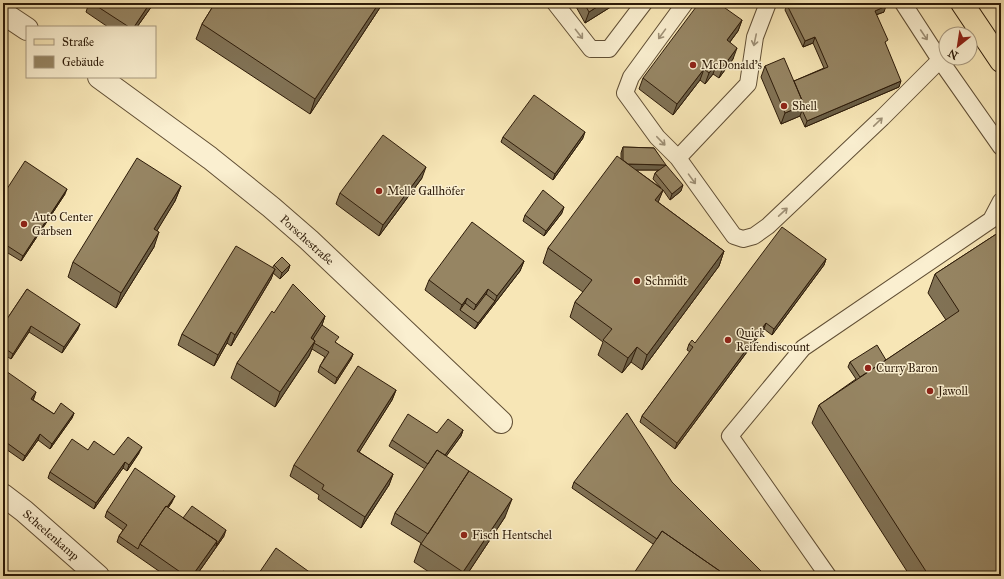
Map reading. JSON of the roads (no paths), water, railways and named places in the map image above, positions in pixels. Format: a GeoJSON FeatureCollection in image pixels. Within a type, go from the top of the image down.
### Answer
{"type":"FeatureCollection","features":[{"type":"Feature","properties":{"kind":"main road"},"geometry":{"type":"LineString","coordinates":[[962,3],[1001,61]]}},
{"type":"Feature","properties":{"kind":"street"},"geometry":{"type":"LineString","coordinates":[[3,13],[26,28]]}},
{"type":"Feature","properties":{"kind":"street","name":"Porschestraße"},"geometry":{"type":"LineString","coordinates":[[100,78],[210,158],[271,207],[309,240],[501,422]]}},
{"type":"Feature","properties":{"kind":"street","name":"Scheelenkamp"},"geometry":{"type":"LineString","coordinates":[[3,496],[24,511],[98,576]]}},
{"type":"Feature","properties":{"kind":"lane"},"geometry":{"type":"LineString","coordinates":[[555,3],[591,49],[609,49],[644,3]]}},
{"type":"Feature","properties":{"kind":"lane"},"geometry":{"type":"LineString","coordinates":[[685,3],[631,78],[625,93],[657,138],[678,158],[734,236],[743,239],[754,236],[768,226],[882,118],[938,62]]}},
{"type":"Feature","properties":{"kind":"lane"},"geometry":{"type":"LineString","coordinates":[[678,158],[748,84],[756,37],[768,3]]}},
{"type":"Feature","properties":{"kind":"lane"},"geometry":{"type":"LineString","coordinates":[[903,3],[938,57]]}},
{"type":"Feature","properties":{"kind":"lane"},"geometry":{"type":"LineString","coordinates":[[944,66],[1001,147]]}},
{"type":"Feature","properties":{"kind":"lane"},"geometry":{"type":"LineString","coordinates":[[828,576],[730,436],[803,348],[991,220],[1000,208]]}},
{"type":"Feature","properties":{"kind":"place","name":"McDonald's"},"geometry":{"type":"Point","coordinates":[693,65]}},
{"type":"Feature","properties":{"kind":"place","name":"Shell"},"geometry":{"type":"Point","coordinates":[784,106]}},
{"type":"Feature","properties":{"kind":"place","name":"Melle Gallhöfer"},"geometry":{"type":"Point","coordinates":[379,191]}},
{"type":"Feature","properties":{"kind":"place","name":"Auto Center Garbsen"},"geometry":{"type":"Point","coordinates":[24,224]}},
{"type":"Feature","properties":{"kind":"place","name":"Schmidt"},"geometry":{"type":"Point","coordinates":[637,281]}},
{"type":"Feature","properties":{"kind":"place","name":"Quick Reifendiscount"},"geometry":{"type":"Point","coordinates":[728,340]}},
{"type":"Feature","properties":{"kind":"place","name":"Curry Baron"},"geometry":{"type":"Point","coordinates":[868,368]}},
{"type":"Feature","properties":{"kind":"place","name":"Jawoll"},"geometry":{"type":"Point","coordinates":[930,391]}},
{"type":"Feature","properties":{"kind":"place","name":"Fisch Hentschel"},"geometry":{"type":"Point","coordinates":[464,535]}}]}
